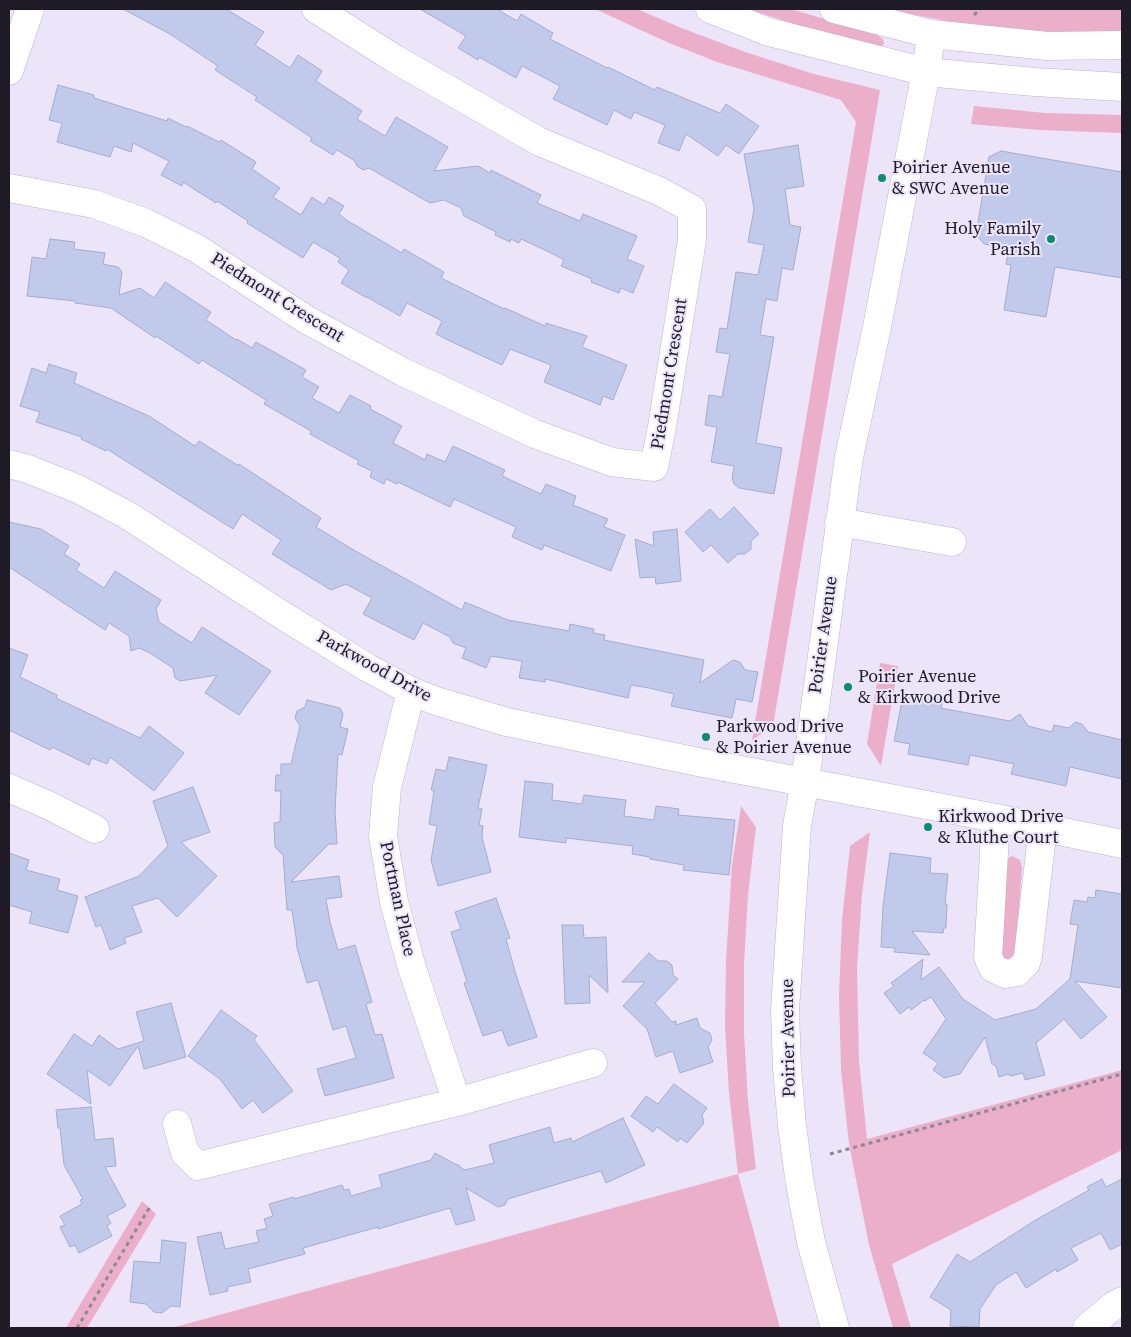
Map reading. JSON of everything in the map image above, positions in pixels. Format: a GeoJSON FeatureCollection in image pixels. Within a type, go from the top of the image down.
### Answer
{"type":"FeatureCollection","features":[{"type":"Feature","properties":{"kind":"street"},"geometry":{"type":"LineString","coordinates":[[9,71],[30,9]]}},
{"type":"Feature","properties":{"kind":"street","name":"Piedmont Crescent"},"geometry":{"type":"LineString","coordinates":[[9,188],[94,204],[146,223],[196,248],[307,320],[404,372],[534,434],[612,462],[654,467],[664,417],[692,240],[692,210],[659,192],[540,142],[396,60],[316,9]]}},
{"type":"Feature","properties":{"kind":"street"},"geometry":{"type":"LineString","coordinates":[[710,9],[769,32],[926,72],[1035,82],[1122,87]]}},
{"type":"Feature","properties":{"kind":"street"},"geometry":{"type":"LineString","coordinates":[[834,9],[931,34],[1047,46],[1122,45]]}},
{"type":"Feature","properties":{"kind":"street","name":"Poirier Avenue"},"geometry":{"type":"LineString","coordinates":[[835,1328],[812,1242],[800,1184],[787,1068],[785,1010],[797,826],[805,781],[849,457],[877,327],[926,72],[931,34]]}},
{"type":"Feature","properties":{"kind":"street","name":"Parkwood Drive"},"geometry":{"type":"LineString","coordinates":[[9,464],[28,469],[78,489],[128,515],[368,668],[411,691],[436,701],[507,722],[698,762],[1043,827],[1122,844]]}},
{"type":"Feature","properties":{"kind":"street"},"geometry":{"type":"LineString","coordinates":[[839,522],[952,542]]}},
{"type":"Feature","properties":{"kind":"street","name":"Portman Place"},"geometry":{"type":"LineString","coordinates":[[411,691],[387,787],[383,836],[394,902],[412,968],[457,1102]]}},
{"type":"Feature","properties":{"kind":"street"},"geometry":{"type":"LineString","coordinates":[[9,788],[95,829]]}},
{"type":"Feature","properties":{"kind":"street"},"geometry":{"type":"LineString","coordinates":[[996,818],[988,957],[993,968],[1005,974],[1017,972],[1026,963],[1028,956],[1043,827]]}},
{"type":"Feature","properties":{"kind":"street"},"geometry":{"type":"LineString","coordinates":[[177,1124],[185,1153],[198,1166],[457,1102],[593,1063]]}},
{"type":"Feature","properties":{"kind":"street"},"geometry":{"type":"LineString","coordinates":[[1087,1328],[1113,1306],[1122,1301]]}},
{"type":"Feature","properties":{"kind":"path"},"geometry":{"type":"LineString","coordinates":[[973,16],[980,9]]}},
{"type":"Feature","properties":{"kind":"path"},"geometry":{"type":"LineString","coordinates":[[830,1154],[1122,1074]]}},
{"type":"Feature","properties":{"kind":"path"},"geometry":{"type":"LineString","coordinates":[[77,1328],[151,1205]]}},
{"type":"Feature","properties":{"kind":"shaded area"},"geometry":{"type":"Polygon","coordinates":[[[595,9],[637,9],[748,53],[814,74],[880,90],[773,726],[752,740],[856,122],[841,100],[717,62],[669,43],[595,9]]]}},
{"type":"Feature","properties":{"kind":"shaded area"},"geometry":{"type":"Polygon","coordinates":[[[748,9],[791,9],[877,35],[883,39],[884,44],[880,47],[816,31],[748,9]]]}},
{"type":"Feature","properties":{"kind":"shaded area"},"geometry":{"type":"Polygon","coordinates":[[[885,9],[1122,9],[1122,34],[1055,33],[957,23],[885,9]]]}},
{"type":"Feature","properties":{"kind":"shaded area"},"geometry":{"type":"Polygon","coordinates":[[[974,106],[1045,113],[1122,115],[1122,133],[1039,130],[971,124],[974,106]]]}},
{"type":"Feature","properties":{"kind":"shaded area"},"geometry":{"type":"Polygon","coordinates":[[[880,663],[898,666],[881,766],[867,744],[880,663]]]}},
{"type":"Feature","properties":{"kind":"shaded area"},"geometry":{"type":"Polygon","coordinates":[[[741,806],[756,827],[748,895],[744,964],[744,1033],[748,1101],[756,1169],[738,1174],[729,1093],[725,1027],[726,961],[732,865],[741,806]]]}},
{"type":"Feature","properties":{"kind":"shaded area"},"geometry":{"type":"Polygon","coordinates":[[[870,832],[862,894],[857,968],[859,1060],[867,1139],[1122,1070],[1122,1150],[892,1264],[911,1328],[893,1328],[869,1245],[849,1144],[841,1070],[839,995],[842,920],[850,846],[870,832]]]}},
{"type":"Feature","properties":{"kind":"shaded area"},"geometry":{"type":"Polygon","coordinates":[[[1012,856],[1020,860],[1022,868],[1016,947],[1014,956],[1006,960],[1000,956],[1005,860],[1012,856]]]}},
{"type":"Feature","properties":{"kind":"shaded area"},"geometry":{"type":"Polygon","coordinates":[[[738,1174],[780,1328],[171,1328],[738,1174]]]}},
{"type":"Feature","properties":{"kind":"shaded area"},"geometry":{"type":"Polygon","coordinates":[[[142,1201],[156,1214],[87,1328],[66,1328],[142,1201]]]}},
{"type":"Feature","properties":{"kind":"building"},"geometry":{"type":"Polygon","coordinates":[[[123,9],[226,9],[264,32],[255,45],[290,68],[298,55],[322,71],[316,81],[362,111],[357,119],[385,136],[396,117],[448,147],[434,171],[478,166],[490,173],[491,170],[541,195],[537,203],[580,221],[583,214],[637,236],[627,259],[644,266],[633,293],[621,288],[619,293],[591,282],[592,279],[561,266],[564,260],[551,253],[521,239],[519,243],[511,239],[510,242],[495,235],[496,232],[464,216],[461,208],[444,200],[430,203],[369,168],[363,170],[357,166],[355,161],[337,150],[333,155],[310,141],[312,138],[255,100],[257,97],[215,70],[218,66],[170,34],[123,9]]]}},
{"type":"Feature","properties":{"kind":"building"},"geometry":{"type":"Polygon","coordinates":[[[420,9],[497,9],[517,21],[521,14],[553,33],[550,39],[607,68],[655,90],[657,87],[720,113],[726,104],[759,126],[739,154],[726,145],[718,156],[686,134],[679,151],[658,143],[665,125],[634,112],[631,119],[614,110],[607,125],[553,99],[560,86],[522,66],[516,78],[479,57],[478,60],[458,48],[466,36],[420,9]]]}},
{"type":"Feature","properties":{"kind":"building"},"geometry":{"type":"Polygon","coordinates":[[[58,85],[94,95],[94,98],[167,121],[168,118],[219,142],[221,140],[256,162],[252,169],[280,188],[273,197],[301,215],[312,197],[324,205],[329,197],[344,206],[339,214],[348,221],[402,253],[404,249],[444,272],[441,278],[504,309],[545,326],[546,323],[587,336],[582,347],[627,365],[613,400],[603,396],[600,405],[544,382],[551,365],[510,349],[502,365],[454,343],[436,334],[442,321],[407,303],[400,316],[341,283],[349,270],[338,262],[340,258],[313,242],[303,258],[247,223],[248,221],[217,201],[216,203],[183,182],[182,186],[161,175],[169,161],[133,143],[131,152],[114,146],[110,157],[57,142],[62,123],[49,120],[58,85]]]}},
{"type":"Feature","properties":{"kind":"building"},"geometry":{"type":"Polygon","coordinates":[[[798,145],[804,186],[785,189],[790,225],[801,227],[793,270],[782,268],[777,301],[766,299],[760,335],[774,337],[756,443],[782,448],[774,494],[739,488],[734,484],[732,478],[734,466],[711,462],[717,427],[705,425],[709,395],[722,397],[730,354],[716,352],[720,328],[727,329],[736,272],[758,275],[764,245],[748,242],[754,209],[744,154],[798,145]]]}},
{"type":"Feature","properties":{"kind":"building","name":"Holy Family Parish"},"geometry":{"type":"Polygon","coordinates":[[[1001,151],[1122,172],[1122,278],[1055,267],[1046,317],[1004,310],[1011,265],[1006,264],[1009,248],[984,244],[976,234],[989,157],[1001,151]]]}},
{"type":"Feature","properties":{"kind":"building"},"geometry":{"type":"Polygon","coordinates":[[[50,239],[75,242],[74,249],[105,253],[103,264],[118,267],[122,272],[119,295],[140,288],[154,298],[165,282],[211,312],[206,320],[236,340],[252,348],[256,342],[306,370],[302,377],[319,387],[312,398],[339,413],[350,395],[371,406],[370,409],[402,426],[393,443],[425,460],[427,454],[445,462],[453,446],[505,470],[502,476],[541,494],[546,484],[576,496],[573,505],[608,519],[604,527],[625,535],[611,571],[544,545],[542,550],[512,537],[516,527],[454,499],[450,507],[398,482],[397,484],[386,479],[384,484],[370,477],[372,471],[357,464],[359,461],[310,434],[311,431],[264,404],[266,400],[202,360],[199,364],[156,336],[155,338],[111,308],[75,303],[75,301],[27,296],[32,257],[46,259],[50,239]]]}},
{"type":"Feature","properties":{"kind":"building"},"geometry":{"type":"Polygon","coordinates":[[[49,364],[77,373],[74,383],[149,416],[195,446],[199,441],[239,466],[239,464],[321,518],[316,527],[462,610],[465,602],[508,620],[569,631],[570,624],[594,629],[593,633],[605,635],[604,640],[704,660],[700,683],[733,660],[740,662],[745,670],[758,672],[752,702],[736,699],[732,718],[671,706],[674,694],[649,688],[631,685],[628,698],[545,679],[545,682],[519,678],[522,661],[491,656],[486,668],[462,658],[466,648],[453,643],[450,637],[423,623],[414,640],[363,614],[372,598],[346,584],[331,590],[272,554],[281,540],[242,514],[233,529],[107,449],[106,451],[81,439],[82,437],[36,422],[40,412],[20,406],[32,368],[46,373],[49,364]]]}},
{"type":"Feature","properties":{"kind":"building"},"geometry":{"type":"Polygon","coordinates":[[[734,507],[759,534],[751,541],[751,549],[745,554],[738,554],[728,563],[711,545],[703,552],[685,532],[710,509],[720,520],[734,507]]]}},
{"type":"Feature","properties":{"kind":"building"},"geometry":{"type":"Polygon","coordinates":[[[9,522],[41,529],[69,546],[64,554],[80,564],[76,570],[104,588],[115,571],[161,600],[156,609],[159,622],[192,643],[202,627],[271,671],[239,715],[205,693],[217,675],[180,681],[175,678],[173,668],[150,653],[139,648],[131,651],[129,636],[109,623],[105,630],[9,567],[9,522]]]}},
{"type":"Feature","properties":{"kind":"building"},"geometry":{"type":"Polygon","coordinates":[[[677,529],[681,581],[656,584],[655,577],[640,578],[635,539],[654,546],[653,532],[677,529]]]}},
{"type":"Feature","properties":{"kind":"building"},"geometry":{"type":"Polygon","coordinates":[[[9,648],[28,655],[20,677],[57,695],[56,698],[140,738],[149,726],[184,753],[154,791],[110,757],[107,764],[92,758],[89,765],[52,747],[50,750],[9,730],[9,648]]]}},
{"type":"Feature","properties":{"kind":"building"},"geometry":{"type":"Polygon","coordinates":[[[903,696],[925,700],[926,696],[943,699],[941,708],[1010,721],[1020,714],[1028,726],[1052,732],[1054,725],[1069,728],[1075,722],[1082,724],[1088,732],[1122,740],[1122,779],[1070,767],[1066,786],[1011,774],[1014,764],[970,755],[968,765],[908,754],[910,744],[894,741],[903,696]]]}},
{"type":"Feature","properties":{"kind":"building"},"geometry":{"type":"Polygon","coordinates":[[[307,700],[340,708],[343,714],[340,727],[348,729],[342,755],[338,754],[335,810],[337,844],[329,844],[291,882],[339,876],[342,897],[326,899],[330,922],[338,950],[355,945],[372,1002],[366,1004],[375,1035],[382,1034],[394,1078],[325,1096],[317,1069],[356,1058],[346,1026],[333,1030],[318,980],[307,983],[296,944],[292,910],[287,910],[283,855],[275,847],[274,823],[280,822],[281,791],[275,791],[276,775],[281,775],[281,764],[291,764],[300,726],[295,718],[297,711],[305,707],[307,700]]]}},
{"type":"Feature","properties":{"kind":"building"},"geometry":{"type":"Polygon","coordinates":[[[449,757],[487,765],[478,808],[482,809],[479,825],[483,826],[482,837],[491,872],[438,886],[431,860],[437,826],[429,824],[434,791],[431,790],[436,769],[446,771],[449,757]]]}},
{"type":"Feature","properties":{"kind":"building"},"geometry":{"type":"Polygon","coordinates":[[[525,781],[553,784],[552,800],[582,804],[584,795],[626,800],[624,816],[654,820],[656,806],[679,809],[678,815],[735,820],[729,875],[683,870],[684,865],[632,854],[633,846],[566,838],[566,843],[519,837],[525,781]]]}},
{"type":"Feature","properties":{"kind":"building"},"geometry":{"type":"Polygon","coordinates":[[[193,787],[210,832],[181,842],[217,876],[177,917],[158,898],[132,906],[142,932],[124,938],[126,943],[110,950],[101,925],[96,927],[85,897],[139,876],[168,846],[153,801],[193,787]]]}},
{"type":"Feature","properties":{"kind":"building"},"geometry":{"type":"Polygon","coordinates":[[[9,853],[29,860],[26,870],[60,879],[57,890],[78,896],[68,933],[29,923],[32,912],[9,905],[9,853]]]}},
{"type":"Feature","properties":{"kind":"building"},"geometry":{"type":"Polygon","coordinates":[[[890,853],[931,858],[930,873],[948,874],[945,904],[947,904],[946,928],[944,928],[943,933],[912,931],[930,955],[894,952],[895,948],[881,947],[883,906],[890,853]]]}},
{"type":"Feature","properties":{"kind":"building"},"geometry":{"type":"Polygon","coordinates":[[[1096,890],[1122,894],[1122,988],[1075,981],[1107,1017],[1081,1039],[1064,1019],[1036,1043],[1045,1075],[1025,1080],[1023,1073],[999,1077],[996,1066],[992,1064],[985,1037],[960,1074],[944,1078],[933,1070],[938,1063],[923,1053],[946,1019],[931,997],[911,1010],[909,1007],[900,1014],[884,993],[894,986],[891,983],[923,959],[921,980],[939,967],[963,999],[995,1020],[1036,1009],[1070,979],[1078,925],[1070,924],[1074,900],[1087,902],[1088,897],[1095,898],[1096,890]]]}},
{"type":"Feature","properties":{"kind":"building"},"geometry":{"type":"Polygon","coordinates":[[[496,898],[510,938],[506,939],[516,975],[537,1037],[508,1046],[502,1030],[483,1036],[464,983],[467,982],[451,932],[461,929],[455,912],[496,898]]]}},
{"type":"Feature","properties":{"kind":"building"},"geometry":{"type":"Polygon","coordinates":[[[562,925],[583,925],[584,938],[606,937],[608,993],[589,975],[590,1003],[565,1004],[562,925]]]}},
{"type":"Feature","properties":{"kind":"building"},"geometry":{"type":"Polygon","coordinates":[[[649,953],[658,961],[667,961],[672,965],[673,975],[678,979],[655,1003],[672,1022],[676,1021],[676,1025],[697,1018],[700,1028],[710,1033],[712,1040],[708,1047],[713,1062],[680,1073],[673,1051],[656,1057],[647,1029],[623,1006],[645,982],[622,982],[649,953]]]}},
{"type":"Feature","properties":{"kind":"building"},"geometry":{"type":"Polygon","coordinates":[[[171,1003],[186,1057],[144,1069],[138,1046],[110,1086],[87,1070],[91,1104],[47,1074],[74,1034],[92,1046],[99,1035],[118,1049],[144,1041],[136,1012],[171,1003]]]}},
{"type":"Feature","properties":{"kind":"building"},"geometry":{"type":"Polygon","coordinates":[[[221,1010],[257,1036],[254,1040],[293,1091],[263,1113],[253,1100],[242,1109],[220,1079],[188,1056],[221,1010]]]}},
{"type":"Feature","properties":{"kind":"building"},"geometry":{"type":"Polygon","coordinates":[[[674,1084],[707,1108],[702,1115],[704,1123],[687,1143],[680,1138],[678,1142],[657,1127],[653,1132],[631,1116],[646,1096],[658,1104],[674,1084]]]}},
{"type":"Feature","properties":{"kind":"building"},"geometry":{"type":"Polygon","coordinates":[[[91,1107],[95,1140],[113,1138],[116,1166],[105,1167],[126,1206],[107,1216],[111,1223],[107,1226],[112,1236],[79,1253],[75,1245],[70,1247],[60,1227],[65,1225],[60,1216],[82,1204],[80,1200],[83,1199],[64,1165],[56,1110],[91,1107]]]}},
{"type":"Feature","properties":{"kind":"building"},"geometry":{"type":"Polygon","coordinates":[[[623,1118],[645,1165],[606,1183],[601,1171],[508,1199],[505,1205],[498,1207],[466,1188],[475,1220],[456,1225],[450,1208],[303,1248],[305,1254],[248,1269],[251,1282],[227,1287],[228,1291],[210,1295],[197,1237],[221,1232],[225,1249],[259,1242],[256,1231],[267,1228],[264,1219],[273,1216],[269,1204],[342,1185],[344,1190],[349,1189],[351,1196],[382,1187],[379,1175],[431,1160],[435,1153],[465,1170],[494,1163],[489,1145],[550,1127],[554,1143],[571,1138],[572,1142],[623,1118]]]}},
{"type":"Feature","properties":{"kind":"building"},"geometry":{"type":"Polygon","coordinates":[[[1102,1179],[1106,1187],[1122,1179],[1122,1244],[1110,1250],[1101,1233],[1071,1248],[1078,1260],[1057,1272],[1056,1269],[1026,1288],[1016,1272],[996,1285],[980,1309],[979,1327],[950,1326],[951,1310],[930,1297],[957,1254],[970,1262],[1034,1221],[1089,1190],[1087,1187],[1102,1179]]]}},
{"type":"Feature","properties":{"kind":"building"},"geometry":{"type":"Polygon","coordinates":[[[162,1240],[186,1243],[180,1307],[171,1306],[162,1313],[154,1312],[146,1304],[130,1302],[134,1261],[160,1263],[162,1240]]]}},
{"type":"Feature","properties":{"kind":"place","name":"Poirier Avenue & SWC Avenue"},"geometry":{"type":"Point","coordinates":[882,178]}},
{"type":"Feature","properties":{"kind":"place","name":"Holy Family Parish"},"geometry":{"type":"Point","coordinates":[1051,239]}},
{"type":"Feature","properties":{"kind":"place","name":"Poirier Avenue & Kirkwood Drive"},"geometry":{"type":"Point","coordinates":[848,687]}},
{"type":"Feature","properties":{"kind":"place","name":"Parkwood Drive & Poirier Avenue"},"geometry":{"type":"Point","coordinates":[706,737]}},
{"type":"Feature","properties":{"kind":"place","name":"Kirkwood Drive & Kluthe Court"},"geometry":{"type":"Point","coordinates":[928,827]}}]}
